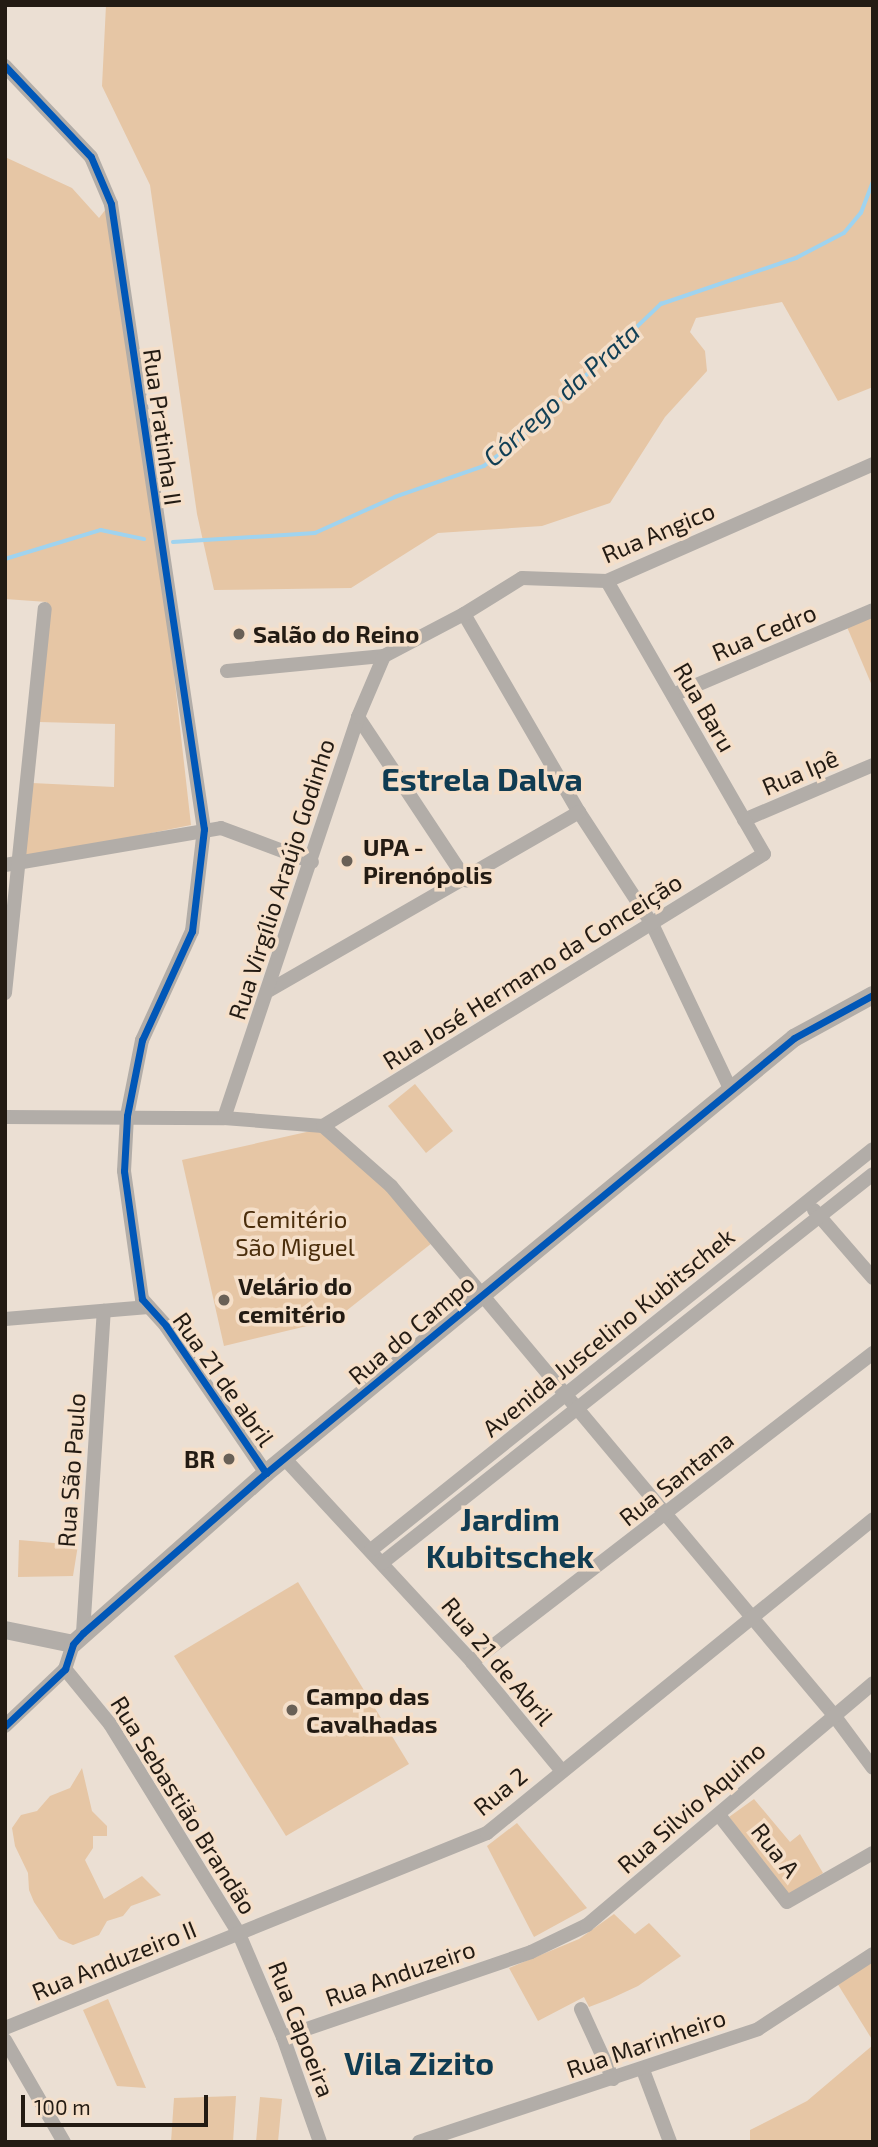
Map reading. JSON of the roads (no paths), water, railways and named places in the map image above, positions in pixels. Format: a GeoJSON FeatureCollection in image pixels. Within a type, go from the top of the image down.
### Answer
{"type":"FeatureCollection","features":[{"type":"Feature","properties":{"kind":"street","name":"Rua Pratinha II"},"geometry":{"type":"LineString","coordinates":[[5,66],[91,157],[111,204],[204,829],[192,931],[142,1040],[127,1116],[124,1171],[142,1299],[148,1307]]}},
{"type":"Feature","properties":{"kind":"street","name":"Rua Angico"},"geometry":{"type":"LineString","coordinates":[[384,656],[464,614],[522,578],[607,581],[873,464]]}},
{"type":"Feature","properties":{"kind":"street","name":"Rua Baru"},"geometry":{"type":"LineString","coordinates":[[607,581],[764,854]]}},
{"type":"Feature","properties":{"kind":"street"},"geometry":{"type":"LineString","coordinates":[[5,993],[12,865],[46,609]]}},
{"type":"Feature","properties":{"kind":"street","name":"Rua Cedro"},"geometry":{"type":"LineString","coordinates":[[673,695],[873,610]]}},
{"type":"Feature","properties":{"kind":"street"},"geometry":{"type":"LineString","coordinates":[[464,614],[579,812],[652,924],[731,1090]]}},
{"type":"Feature","properties":{"kind":"street"},"geometry":{"type":"LineString","coordinates":[[227,671],[384,656]]}},
{"type":"Feature","properties":{"kind":"street","name":"Rua Virgílio Araújo Godinho"},"geometry":{"type":"LineString","coordinates":[[224,1118],[312,862],[358,718],[384,656]]}},
{"type":"Feature","properties":{"kind":"street"},"geometry":{"type":"LineString","coordinates":[[358,718],[466,880]]}},
{"type":"Feature","properties":{"kind":"street","name":"Rua Ipê"},"geometry":{"type":"LineString","coordinates":[[744,820],[873,765]]}},
{"type":"Feature","properties":{"kind":"street"},"geometry":{"type":"LineString","coordinates":[[268,991],[466,880],[579,812]]}},
{"type":"Feature","properties":{"kind":"street"},"geometry":{"type":"LineString","coordinates":[[12,865],[221,828],[312,862]]}},
{"type":"Feature","properties":{"kind":"street","name":"Rua José Hermano da Conceição"},"geometry":{"type":"LineString","coordinates":[[323,1126],[764,854]]}},
{"type":"Feature","properties":{"kind":"street","name":"Rua do Campo"},"geometry":{"type":"LineString","coordinates":[[78,1638],[266,1473],[794,1038],[873,995]]}},
{"type":"Feature","properties":{"kind":"street"},"geometry":{"type":"LineString","coordinates":[[5,1117],[224,1118],[323,1126],[391,1186],[832,1714],[873,1768]]}},
{"type":"Feature","properties":{"kind":"street","name":"Avenida Juscelino Kubitschek"},"geometry":{"type":"LineString","coordinates":[[371,1550],[873,1149]]}},
{"type":"Feature","properties":{"kind":"street","name":"Avenida Juscelino Kubitschek"},"geometry":{"type":"LineString","coordinates":[[382,1563],[873,1174]]}},
{"type":"Feature","properties":{"kind":"street"},"geometry":{"type":"LineString","coordinates":[[807,1202],[873,1278]]}},
{"type":"Feature","properties":{"kind":"street"},"geometry":{"type":"LineString","coordinates":[[5,1319],[148,1307]]}},
{"type":"Feature","properties":{"kind":"street","name":"Rua 21 de abril"},"geometry":{"type":"LineString","coordinates":[[148,1307],[166,1326],[266,1473]]}},
{"type":"Feature","properties":{"kind":"street","name":"Rua São Paulo"},"geometry":{"type":"LineString","coordinates":[[78,1638],[104,1311]]}},
{"type":"Feature","properties":{"kind":"street","name":"Rua Santana"},"geometry":{"type":"LineString","coordinates":[[472,1662],[665,1516],[873,1353]]}},
{"type":"Feature","properties":{"kind":"street","name":"Rua 21 de Abril"},"geometry":{"type":"LineString","coordinates":[[285,1459],[472,1662],[562,1771]]}},
{"type":"Feature","properties":{"kind":"street","name":"Rua 2"},"geometry":{"type":"LineString","coordinates":[[239,1934],[487,1833],[873,1519]]}},
{"type":"Feature","properties":{"kind":"street"},"geometry":{"type":"LineString","coordinates":[[5,1630],[78,1638],[65,1669],[5,1726]]}},
{"type":"Feature","properties":{"kind":"street","name":"Rua Sebastião Brandão"},"geometry":{"type":"LineString","coordinates":[[65,1669],[110,1724],[239,1934]]}},
{"type":"Feature","properties":{"kind":"street","name":"Rua Silvio Aquino"},"geometry":{"type":"LineString","coordinates":[[531,1952],[587,1925],[719,1815],[832,1714],[873,1683]]}},
{"type":"Feature","properties":{"kind":"street","name":"Rua A"},"geometry":{"type":"LineString","coordinates":[[719,1815],[787,1902],[873,1853]]}},
{"type":"Feature","properties":{"kind":"street","name":"Rua Anduzeiro II"},"geometry":{"type":"LineString","coordinates":[[5,2028],[239,1934]]}},
{"type":"Feature","properties":{"kind":"street","name":"Rua Capoeira"},"geometry":{"type":"LineString","coordinates":[[239,1934],[283,2037],[320,2142]]}},
{"type":"Feature","properties":{"kind":"street","name":"Rua Anduzeiro"},"geometry":{"type":"LineString","coordinates":[[283,2037],[531,1952]]}},
{"type":"Feature","properties":{"kind":"street","name":"Rua Marinheiro"},"geometry":{"type":"LineString","coordinates":[[419,2142],[643,2070],[758,2029],[873,1954]]}},
{"type":"Feature","properties":{"kind":"street"},"geometry":{"type":"LineString","coordinates":[[581,2008],[613,2079]]}},
{"type":"Feature","properties":{"kind":"street"},"geometry":{"type":"LineString","coordinates":[[5,2040],[64,2142]]}},
{"type":"Feature","properties":{"kind":"street"},"geometry":{"type":"LineString","coordinates":[[643,2070],[670,2142]]}},
{"type":"Feature","properties":{"kind":"waterway","name":"Córrego da Prata"},"geometry":{"type":"LineString","coordinates":[[173,542],[315,533],[395,497],[484,466],[517,441],[661,304],[796,258],[844,233],[861,213],[873,182]]}},
{"type":"Feature","properties":{"kind":"waterway","name":"Córrego da Prata"},"geometry":{"type":"LineString","coordinates":[[5,559],[101,530],[144,539]]}},
{"type":"Feature","properties":{"kind":"place","name":"Salão do Reino"},"geometry":{"type":"Point","coordinates":[239,634]}},
{"type":"Feature","properties":{"kind":"place","name":"UPA - Pirenópolis"},"geometry":{"type":"Point","coordinates":[347,861]}},
{"type":"Feature","properties":{"kind":"place","name":"Velário do cemitério"},"geometry":{"type":"Point","coordinates":[224,1300]}},
{"type":"Feature","properties":{"kind":"place","name":"BR"},"geometry":{"type":"Point","coordinates":[229,1459]}},
{"type":"Feature","properties":{"kind":"place","name":"Campo das Cavalhadas"},"geometry":{"type":"Point","coordinates":[292,1710]}},
{"type":"Feature","properties":{"kind":"district","name":"Estrela Dalva"},"geometry":{"type":"Point","coordinates":[482,778]}},
{"type":"Feature","properties":{"kind":"district","name":"Jardim Kubitschek"},"geometry":{"type":"Point","coordinates":[510,1538]}},
{"type":"Feature","properties":{"kind":"district","name":"Vila Zizito"},"geometry":{"type":"Point","coordinates":[419,2062]}},
{"type":"Feature","properties":{"kind":"park label","name":"Cemitério São Miguel"},"geometry":{"type":"Point","coordinates":[295,1233]}}]}
